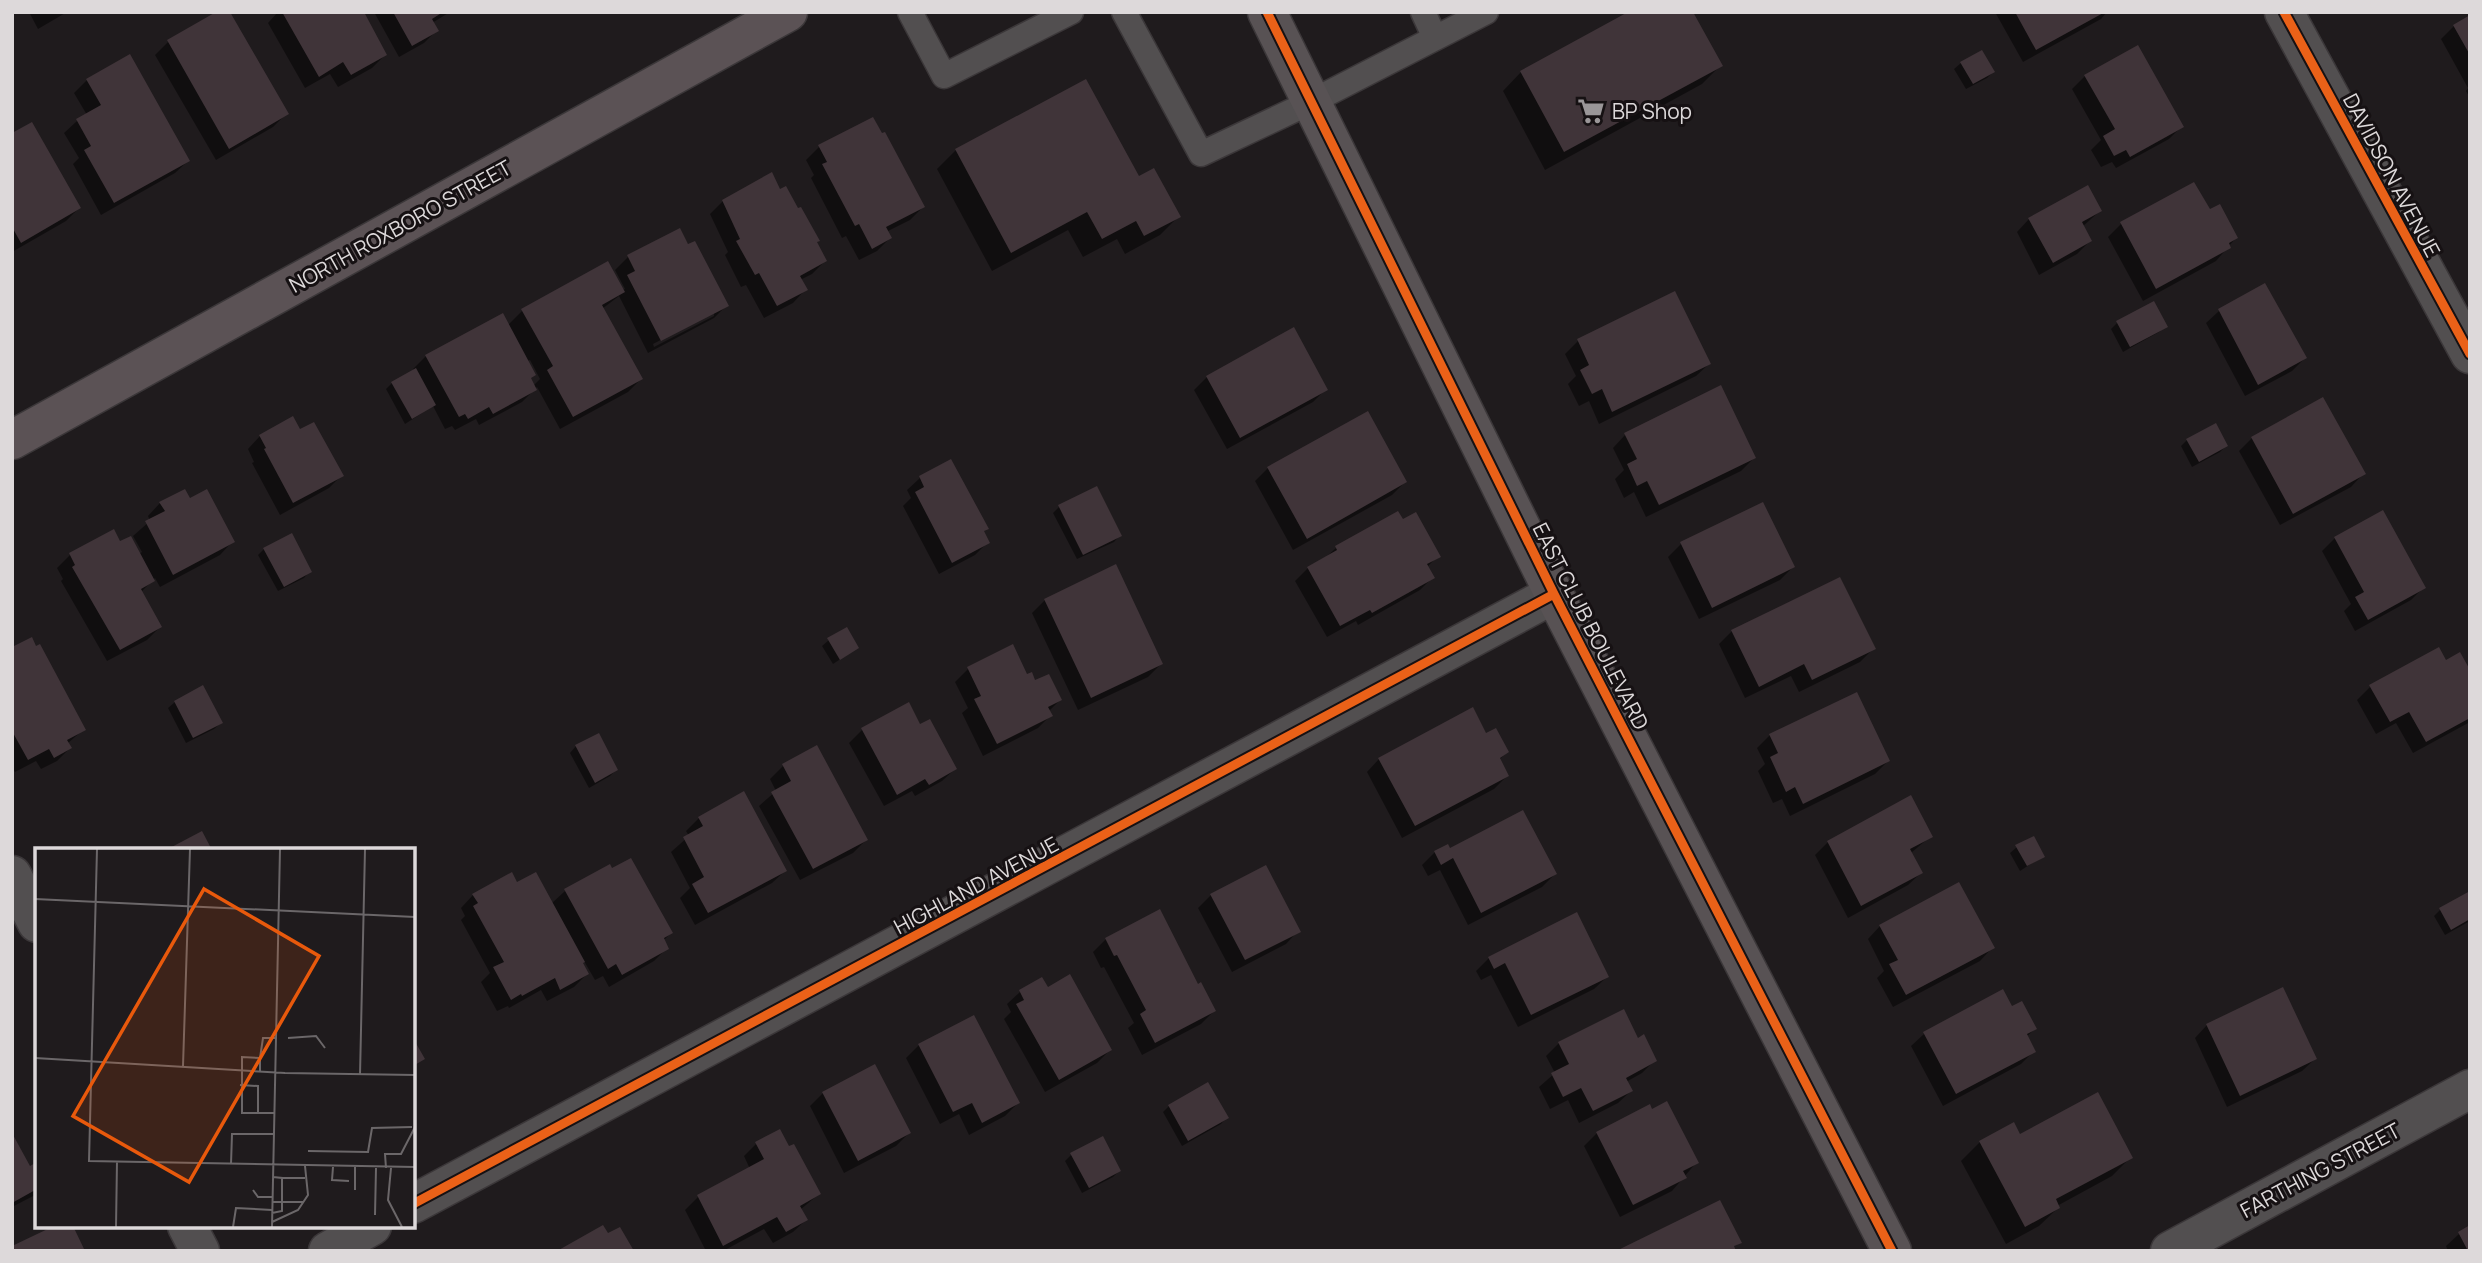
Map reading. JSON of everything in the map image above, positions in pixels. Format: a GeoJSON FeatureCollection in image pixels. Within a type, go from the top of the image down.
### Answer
{"type":"FeatureCollection","features":[{"type":"Feature","properties":{"kind":"main road","name":"NORTH ROXBORO STREET"},"geometry":{"type":"LineString","coordinates":[[12,440],[788,12]]}},
{"type":"Feature","properties":{"kind":"street","name":"EAST CLUB BOULEVARD"},"geometry":{"type":"LineString","coordinates":[[1267,12],[1554,594],[1892,1251]]}},
{"type":"Feature","properties":{"kind":"street","name":"DAVIDSON AVENUE"},"geometry":{"type":"LineString","coordinates":[[2284,12],[2470,354]]}},
{"type":"Feature","properties":{"kind":"street","name":"HIGHLAND AVENUE"},"geometry":{"type":"LineString","coordinates":[[415,1203],[1554,594]]}},
{"type":"Feature","properties":{"kind":"street"},"geometry":{"type":"LineString","coordinates":[[12,875],[35,919]]}},
{"type":"Feature","properties":{"kind":"street","name":"FARTHING STREET"},"geometry":{"type":"LineString","coordinates":[[2170,1251],[2470,1089]]}},
{"type":"Feature","properties":{"kind":"street"},"geometry":{"type":"LineString","coordinates":[[188,1228],[200,1251]]}},
{"type":"Feature","properties":{"kind":"street"},"geometry":{"type":"LineString","coordinates":[[328,1251],[368,1228]]}},
{"type":"Feature","properties":{"kind":"lane"},"geometry":{"type":"LineString","coordinates":[[910,12],[944,76],[1071,12]]}},
{"type":"Feature","properties":{"kind":"lane"},"geometry":{"type":"LineString","coordinates":[[1124,12],[1201,154],[1311,102],[1486,12]]}},
{"type":"Feature","properties":{"kind":"lane"},"geometry":{"type":"LineString","coordinates":[[1423,12],[1435,38]]}},
{"type":"Feature","properties":{"kind":"building"},"geometry":{"type":"Polygon","coordinates":[[[216,12],[230,12],[289,114],[229,149],[167,40],[216,12]]]}},
{"type":"Feature","properties":{"kind":"building"},"geometry":{"type":"Polygon","coordinates":[[[282,12],[364,12],[387,55],[351,75],[343,62],[319,77],[282,12]]]}},
{"type":"Feature","properties":{"kind":"building"},"geometry":{"type":"Polygon","coordinates":[[[393,12],[443,12],[432,19],[439,31],[412,46],[393,12]]]}},
{"type":"Feature","properties":{"kind":"building","name":"BP Shop"},"geometry":{"type":"Polygon","coordinates":[[[1628,12],[1693,12],[1723,66],[1564,152],[1520,71],[1628,12]]]}},
{"type":"Feature","properties":{"kind":"building"},"geometry":{"type":"Polygon","coordinates":[[[2015,12],[2105,12],[2036,50],[2015,12]]]}},
{"type":"Feature","properties":{"kind":"building"},"geometry":{"type":"Polygon","coordinates":[[[2470,15],[2470,55],[2453,25],[2470,15]]]}},
{"type":"Feature","properties":{"kind":"building"},"geometry":{"type":"Polygon","coordinates":[[[2138,45],[2184,127],[2130,157],[2126,150],[2114,156],[2103,136],[2115,129],[2084,75],[2138,45]]]}},
{"type":"Feature","properties":{"kind":"building"},"geometry":{"type":"Polygon","coordinates":[[[1982,50],[1995,72],[1973,84],[1960,62],[1982,50]]]}},
{"type":"Feature","properties":{"kind":"building"},"geometry":{"type":"Polygon","coordinates":[[[130,54],[190,161],[114,203],[84,150],[91,146],[76,119],[101,105],[86,79],[130,54]]]}},
{"type":"Feature","properties":{"kind":"building"},"geometry":{"type":"Polygon","coordinates":[[[1086,79],[1139,176],[1154,168],[1181,217],[1144,236],[1136,221],[1102,239],[1087,212],[1011,253],[955,149],[1086,79]]]}},
{"type":"Feature","properties":{"kind":"building"},"geometry":{"type":"Polygon","coordinates":[[[873,117],[882,133],[885,132],[925,207],[886,227],[892,238],[872,249],[859,224],[855,226],[822,164],[827,162],[818,145],[873,117]]]}},
{"type":"Feature","properties":{"kind":"building"},"geometry":{"type":"Polygon","coordinates":[[[32,122],[81,208],[21,243],[12,227],[12,133],[32,122]]]}},
{"type":"Feature","properties":{"kind":"building"},"geometry":{"type":"Polygon","coordinates":[[[772,172],[780,189],[786,186],[798,208],[801,207],[820,241],[817,242],[827,261],[800,276],[808,290],[777,306],[759,273],[755,275],[736,241],[740,239],[722,200],[772,172]]]}},
{"type":"Feature","properties":{"kind":"building"},"geometry":{"type":"Polygon","coordinates":[[[2194,182],[2210,209],[2220,204],[2238,238],[2229,243],[2231,248],[2156,289],[2120,222],[2194,182]]]}},
{"type":"Feature","properties":{"kind":"building"},"geometry":{"type":"Polygon","coordinates":[[[2088,185],[2102,211],[2082,222],[2092,241],[2053,263],[2028,218],[2088,185]]]}},
{"type":"Feature","properties":{"kind":"building"},"geometry":{"type":"Polygon","coordinates":[[[680,228],[688,244],[695,241],[729,306],[661,341],[627,275],[635,271],[627,255],[680,228]]]}},
{"type":"Feature","properties":{"kind":"building"},"geometry":{"type":"Polygon","coordinates":[[[608,261],[625,292],[602,305],[643,379],[573,417],[547,370],[553,366],[521,309],[608,261]]]}},
{"type":"Feature","properties":{"kind":"building"},"geometry":{"type":"Polygon","coordinates":[[[2265,283],[2307,358],[2258,385],[2218,309],[2265,283]]]}},
{"type":"Feature","properties":{"kind":"building"},"geometry":{"type":"Polygon","coordinates":[[[1675,291],[1711,364],[1612,412],[1602,389],[1592,394],[1580,370],[1589,365],[1577,339],[1675,291]]]}},
{"type":"Feature","properties":{"kind":"building"},"geometry":{"type":"Polygon","coordinates":[[[2154,301],[2168,327],[2130,347],[2116,321],[2154,301]]]}},
{"type":"Feature","properties":{"kind":"building"},"geometry":{"type":"Polygon","coordinates":[[[503,313],[536,375],[531,378],[537,390],[493,414],[489,407],[468,419],[465,414],[459,417],[425,355],[503,313]]]}},
{"type":"Feature","properties":{"kind":"building"},"geometry":{"type":"Polygon","coordinates":[[[1294,327],[1328,390],[1240,438],[1206,376],[1294,327]]]}},
{"type":"Feature","properties":{"kind":"building"},"geometry":{"type":"Polygon","coordinates":[[[416,368],[436,405],[412,419],[391,382],[416,368]]]}},
{"type":"Feature","properties":{"kind":"building"},"geometry":{"type":"Polygon","coordinates":[[[1721,385],[1756,458],[1659,505],[1647,481],[1637,486],[1627,464],[1637,459],[1624,433],[1721,385]]]}},
{"type":"Feature","properties":{"kind":"building"},"geometry":{"type":"Polygon","coordinates":[[[2323,397],[2366,474],[2293,514],[2251,437],[2323,397]]]}},
{"type":"Feature","properties":{"kind":"building"},"geometry":{"type":"Polygon","coordinates":[[[1368,411],[1407,482],[1307,539],[1267,467],[1368,411]]]}},
{"type":"Feature","properties":{"kind":"building"},"geometry":{"type":"Polygon","coordinates":[[[293,416],[300,429],[314,422],[344,476],[293,503],[259,435],[293,416]]]}},
{"type":"Feature","properties":{"kind":"building"},"geometry":{"type":"Polygon","coordinates":[[[2216,423],[2228,446],[2199,462],[2186,439],[2216,423]]]}},
{"type":"Feature","properties":{"kind":"building"},"geometry":{"type":"Polygon","coordinates":[[[951,459],[989,529],[984,531],[990,543],[952,563],[915,492],[924,487],[919,476],[951,459]]]}},
{"type":"Feature","properties":{"kind":"building"},"geometry":{"type":"Polygon","coordinates":[[[1097,486],[1122,536],[1083,555],[1058,505],[1097,486]]]}},
{"type":"Feature","properties":{"kind":"building"},"geometry":{"type":"Polygon","coordinates":[[[185,489],[190,498],[207,489],[235,542],[173,575],[145,521],[165,511],[159,502],[185,489]]]}},
{"type":"Feature","properties":{"kind":"building"},"geometry":{"type":"Polygon","coordinates":[[[1763,502],[1795,567],[1712,608],[1680,542],[1763,502]]]}},
{"type":"Feature","properties":{"kind":"building"},"geometry":{"type":"Polygon","coordinates":[[[2383,510],[2426,588],[2368,620],[2355,597],[2364,592],[2334,537],[2383,510]]]}},
{"type":"Feature","properties":{"kind":"building"},"geometry":{"type":"Polygon","coordinates":[[[1398,511],[1403,519],[1416,512],[1441,557],[1427,564],[1435,578],[1372,613],[1370,610],[1340,626],[1307,567],[1337,550],[1335,546],[1398,511]]]}},
{"type":"Feature","properties":{"kind":"building"},"geometry":{"type":"Polygon","coordinates":[[[114,529],[120,541],[131,536],[155,581],[141,589],[162,627],[120,650],[72,567],[75,565],[69,553],[114,529]]]}},
{"type":"Feature","properties":{"kind":"building"},"geometry":{"type":"Polygon","coordinates":[[[292,533],[312,572],[284,587],[263,548],[292,533]]]}},
{"type":"Feature","properties":{"kind":"building"},"geometry":{"type":"Polygon","coordinates":[[[1116,564],[1163,664],[1091,698],[1044,599],[1116,564]]]}},
{"type":"Feature","properties":{"kind":"building"},"geometry":{"type":"Polygon","coordinates":[[[1840,577],[1876,649],[1812,680],[1804,664],[1759,687],[1731,630],[1840,577]]]}},
{"type":"Feature","properties":{"kind":"building"},"geometry":{"type":"Polygon","coordinates":[[[847,627],[859,648],[840,660],[827,638],[847,627]]]}},
{"type":"Feature","properties":{"kind":"building"},"geometry":{"type":"Polygon","coordinates":[[[32,637],[36,646],[40,644],[86,730],[67,740],[72,748],[54,758],[49,749],[28,760],[12,731],[12,647],[32,637]]]}},
{"type":"Feature","properties":{"kind":"building"},"geometry":{"type":"Polygon","coordinates":[[[1013,644],[1027,674],[1032,672],[1035,680],[1049,674],[1062,700],[1048,707],[1053,716],[997,744],[974,699],[981,696],[967,667],[1013,644]]]}},
{"type":"Feature","properties":{"kind":"building"},"geometry":{"type":"Polygon","coordinates":[[[2439,647],[2446,660],[2460,652],[2470,670],[2470,718],[2426,742],[2409,712],[2390,722],[2369,685],[2439,647]]]}},
{"type":"Feature","properties":{"kind":"building"},"geometry":{"type":"Polygon","coordinates":[[[203,685],[223,723],[193,738],[174,701],[203,685]]]}},
{"type":"Feature","properties":{"kind":"building"},"geometry":{"type":"Polygon","coordinates":[[[1857,692],[1890,761],[1803,804],[1795,787],[1786,792],[1770,757],[1778,753],[1769,734],[1857,692]]]}},
{"type":"Feature","properties":{"kind":"building"},"geometry":{"type":"Polygon","coordinates":[[[909,702],[920,724],[930,719],[957,769],[929,785],[925,779],[897,795],[861,728],[909,702]]]}},
{"type":"Feature","properties":{"kind":"building"},"geometry":{"type":"Polygon","coordinates":[[[1473,707],[1486,733],[1496,728],[1509,752],[1500,758],[1509,776],[1415,826],[1378,758],[1473,707]]]}},
{"type":"Feature","properties":{"kind":"building"},"geometry":{"type":"Polygon","coordinates":[[[599,733],[618,770],[595,783],[575,745],[599,733]]]}},
{"type":"Feature","properties":{"kind":"building"},"geometry":{"type":"Polygon","coordinates":[[[817,745],[868,840],[813,869],[771,792],[791,781],[782,764],[817,745]]]}},
{"type":"Feature","properties":{"kind":"building"},"geometry":{"type":"Polygon","coordinates":[[[744,791],[787,871],[708,913],[692,884],[704,877],[683,837],[703,826],[698,817],[744,791]]]}},
{"type":"Feature","properties":{"kind":"building"},"geometry":{"type":"Polygon","coordinates":[[[1911,795],[1933,837],[1910,849],[1923,873],[1861,906],[1827,841],[1911,795]]]}},
{"type":"Feature","properties":{"kind":"building"},"geometry":{"type":"Polygon","coordinates":[[[1523,810],[1557,874],[1481,913],[1453,858],[1441,865],[1434,851],[1448,844],[1450,848],[1523,810]]]}},
{"type":"Feature","properties":{"kind":"building"},"geometry":{"type":"Polygon","coordinates":[[[202,831],[211,848],[170,848],[202,831]]]}},
{"type":"Feature","properties":{"kind":"building"},"geometry":{"type":"Polygon","coordinates":[[[2034,836],[2045,857],[2027,866],[2015,845],[2034,836]]]}},
{"type":"Feature","properties":{"kind":"building"},"geometry":{"type":"Polygon","coordinates":[[[631,858],[673,933],[664,938],[669,949],[622,975],[616,964],[608,969],[564,889],[610,864],[612,868],[631,858]]]}},
{"type":"Feature","properties":{"kind":"building"},"geometry":{"type":"Polygon","coordinates":[[[1266,865],[1301,932],[1245,960],[1210,894],[1266,865]]]}},
{"type":"Feature","properties":{"kind":"building"},"geometry":{"type":"Polygon","coordinates":[[[512,872],[517,882],[536,872],[589,974],[560,990],[555,978],[511,1000],[493,967],[504,962],[473,906],[478,903],[472,894],[512,872]]]}},
{"type":"Feature","properties":{"kind":"building"},"geometry":{"type":"Polygon","coordinates":[[[1959,882],[1995,948],[1906,995],[1889,964],[1898,960],[1879,925],[1959,882]]]}},
{"type":"Feature","properties":{"kind":"building"},"geometry":{"type":"Polygon","coordinates":[[[2470,891],[2470,919],[2451,930],[2439,908],[2470,891]]]}},
{"type":"Feature","properties":{"kind":"building"},"geometry":{"type":"Polygon","coordinates":[[[1160,909],[1198,984],[1201,982],[1216,1011],[1155,1043],[1140,1014],[1146,1010],[1105,938],[1160,909]]]}},
{"type":"Feature","properties":{"kind":"building"},"geometry":{"type":"Polygon","coordinates":[[[1577,912],[1609,977],[1531,1015],[1505,963],[1494,969],[1488,957],[1577,912]]]}},
{"type":"Feature","properties":{"kind":"building"},"geometry":{"type":"Polygon","coordinates":[[[1070,974],[1112,1050],[1059,1080],[1016,1004],[1024,1000],[1019,990],[1042,977],[1048,987],[1070,974]]]}},
{"type":"Feature","properties":{"kind":"building"},"geometry":{"type":"Polygon","coordinates":[[[2283,987],[2317,1059],[2240,1096],[2206,1024],[2283,987]]]}},
{"type":"Feature","properties":{"kind":"building"},"geometry":{"type":"Polygon","coordinates":[[[2003,989],[2012,1006],[2022,1001],[2037,1029],[2027,1034],[2036,1052],[1956,1094],[1923,1032],[2003,989]]]}},
{"type":"Feature","properties":{"kind":"building"},"geometry":{"type":"Polygon","coordinates":[[[1624,1009],[1638,1038],[1644,1034],[1657,1061],[1626,1078],[1633,1091],[1593,1111],[1581,1088],[1563,1097],[1551,1073],[1569,1064],[1558,1042],[1624,1009]]]}},
{"type":"Feature","properties":{"kind":"building"},"geometry":{"type":"Polygon","coordinates":[[[974,1015],[1020,1103],[982,1123],[972,1103],[953,1112],[918,1044],[974,1015]]]}},
{"type":"Feature","properties":{"kind":"building"},"geometry":{"type":"Polygon","coordinates":[[[415,1042],[425,1059],[415,1065],[415,1042]]]}},
{"type":"Feature","properties":{"kind":"building"},"geometry":{"type":"Polygon","coordinates":[[[875,1064],[911,1133],[858,1161],[822,1092],[875,1064]]]}},
{"type":"Feature","properties":{"kind":"building"},"geometry":{"type":"Polygon","coordinates":[[[1208,1082],[1229,1118],[1188,1141],[1168,1105],[1208,1082]]]}},
{"type":"Feature","properties":{"kind":"building"},"geometry":{"type":"Polygon","coordinates":[[[2098,1092],[2133,1158],[2056,1199],[2060,1208],[2025,1227],[1979,1141],[2014,1122],[2020,1134],[2098,1092]]]}},
{"type":"Feature","properties":{"kind":"building"},"geometry":{"type":"Polygon","coordinates":[[[1667,1101],[1699,1163],[1683,1171],[1687,1178],[1633,1205],[1596,1132],[1650,1104],[1652,1109],[1667,1101]]]}},
{"type":"Feature","properties":{"kind":"building"},"geometry":{"type":"Polygon","coordinates":[[[780,1129],[789,1146],[794,1144],[821,1194],[800,1206],[808,1220],[786,1232],[777,1217],[723,1246],[697,1195],[764,1159],[755,1142],[780,1129]]]}},
{"type":"Feature","properties":{"kind":"building"},"geometry":{"type":"Polygon","coordinates":[[[12,1133],[30,1166],[35,1163],[35,1190],[12,1203],[12,1133]]]}},
{"type":"Feature","properties":{"kind":"building"},"geometry":{"type":"Polygon","coordinates":[[[1103,1136],[1121,1171],[1089,1188],[1070,1153],[1103,1136]]]}},
{"type":"Feature","properties":{"kind":"building"},"geometry":{"type":"Polygon","coordinates":[[[1720,1200],[1742,1243],[1734,1246],[1736,1251],[1616,1251],[1720,1200]]]}},
{"type":"Feature","properties":{"kind":"building"},"geometry":{"type":"Polygon","coordinates":[[[603,1225],[608,1233],[620,1227],[634,1251],[557,1251],[603,1225]]]}},
{"type":"Feature","properties":{"kind":"building"},"geometry":{"type":"Polygon","coordinates":[[[2470,1225],[2470,1251],[2468,1251],[2458,1232],[2470,1225]]]}},
{"type":"Feature","properties":{"kind":"building"},"geometry":{"type":"Polygon","coordinates":[[[50,1228],[74,1228],[85,1251],[12,1251],[12,1246],[50,1228]]]}},
{"type":"Feature","properties":{"kind":"cycle path"},"geometry":{"type":"LineString","coordinates":[[1267,12],[1554,594],[1892,1251]]}},
{"type":"Feature","properties":{"kind":"cycle path"},"geometry":{"type":"LineString","coordinates":[[2284,12],[2470,354]]}},
{"type":"Feature","properties":{"kind":"cycle path"},"geometry":{"type":"LineString","coordinates":[[415,1203],[1554,594]]}},
{"type":"Feature","properties":{"kind":"place","name":"BP Shop"},"geometry":{"type":"Point","coordinates":[1591,111]}}]}
